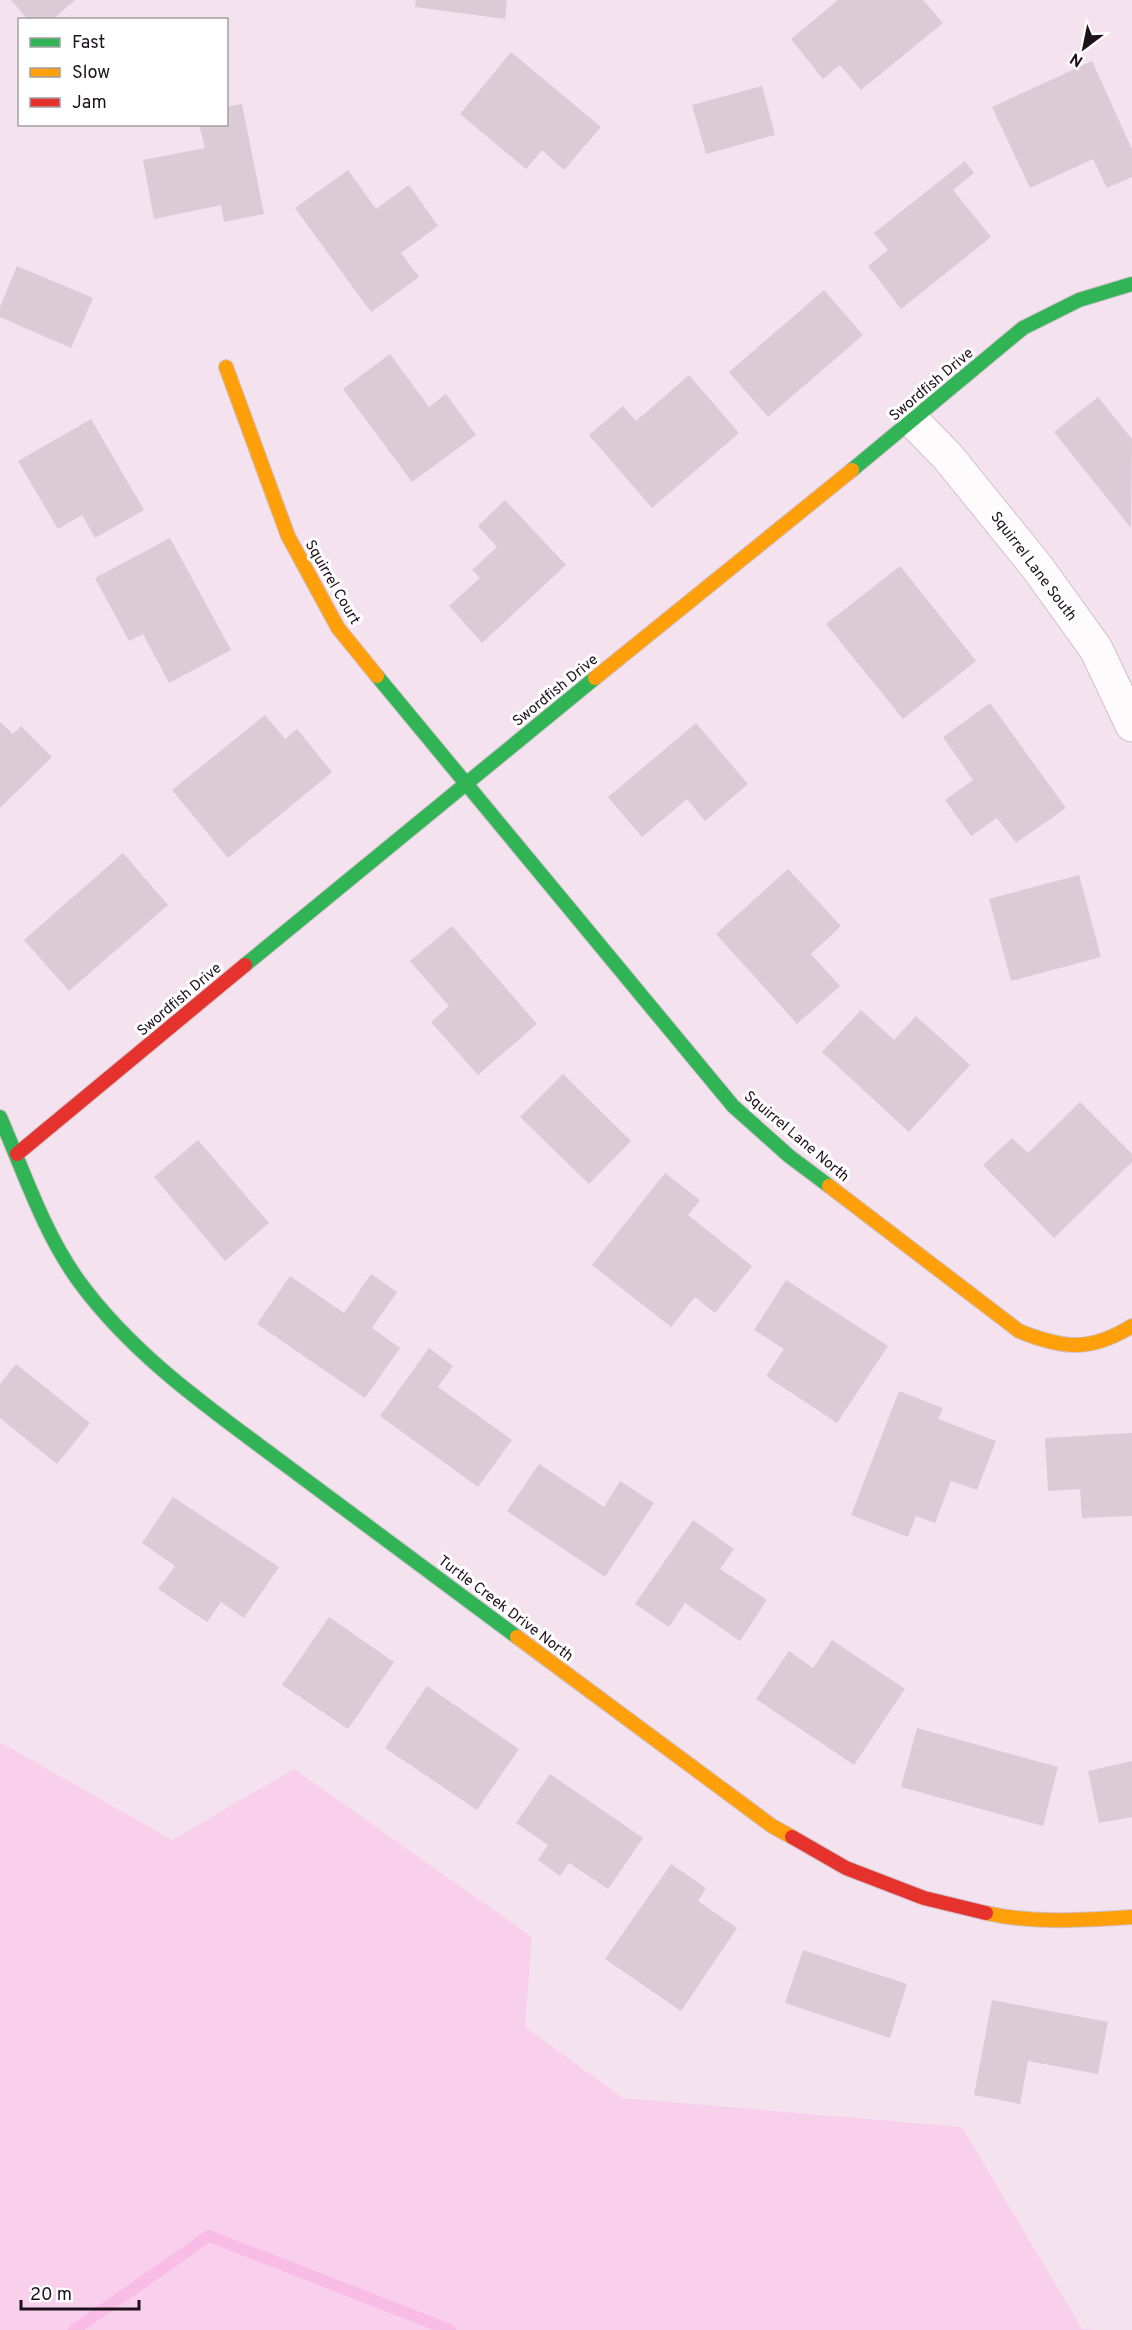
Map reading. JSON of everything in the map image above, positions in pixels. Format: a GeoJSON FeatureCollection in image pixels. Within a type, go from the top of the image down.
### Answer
{"type":"FeatureCollection","features":[{"type":"Feature","properties":{"kind":"street","name":"Swordfish Drive"},"geometry":{"type":"LineString","coordinates":[[17,1154],[465,783],[913,421],[1023,327],[1079,300],[1132,284]]}},
{"type":"Feature","properties":{"kind":"street","name":"Squirrel Court"},"geometry":{"type":"LineString","coordinates":[[226,368],[288,536],[338,628],[465,783]]}},
{"type":"Feature","properties":{"kind":"street","name":"Squirrel Lane South"},"geometry":{"type":"LineString","coordinates":[[913,421],[948,457],[1044,576],[1096,648],[1132,725]]}},
{"type":"Feature","properties":{"kind":"street","name":"Squirrel Lane North"},"geometry":{"type":"LineString","coordinates":[[465,783],[733,1106],[789,1156],[1019,1331],[1046,1343],[1080,1347],[1115,1338],[1132,1326]]}},
{"type":"Feature","properties":{"kind":"street","name":"Turtle Creek Drive North"},"geometry":{"type":"LineString","coordinates":[[0,1117],[53,1240],[86,1289],[128,1339],[178,1385],[772,1826],[846,1868],[924,1898],[1005,1917],[1070,1921],[1132,1917]]}},
{"type":"Feature","properties":{"kind":"shaded area"},"geometry":{"type":"Polygon","coordinates":[[[0,1742],[172,1840],[294,1769],[532,1937],[525,2027],[623,2098],[962,2127],[1082,2329],[1097,2330],[0,2330],[0,1742]]]}},
{"type":"Feature","properties":{"kind":"building"},"geometry":{"type":"Polygon","coordinates":[[[11,0],[75,0],[54,18],[26,18],[11,0]]]}},
{"type":"Feature","properties":{"kind":"building"},"geometry":{"type":"Polygon","coordinates":[[[416,0],[507,0],[505,19],[415,7],[416,0]]]}},
{"type":"Feature","properties":{"kind":"building"},"geometry":{"type":"Polygon","coordinates":[[[838,0],[923,0],[943,23],[861,90],[840,65],[823,79],[791,39],[838,0]]]}},
{"type":"Feature","properties":{"kind":"building"},"geometry":{"type":"Polygon","coordinates":[[[511,52],[601,127],[564,170],[542,150],[526,169],[460,114],[511,52]]]}},
{"type":"Feature","properties":{"kind":"building"},"geometry":{"type":"Polygon","coordinates":[[[1092,61],[1132,149],[1132,177],[1107,188],[1093,159],[1030,188],[992,107],[1092,61]]]}},
{"type":"Feature","properties":{"kind":"building"},"geometry":{"type":"Polygon","coordinates":[[[762,86],[775,135],[706,154],[692,105],[762,86]]]}},
{"type":"Feature","properties":{"kind":"building"},"geometry":{"type":"Polygon","coordinates":[[[242,104],[264,214],[224,222],[221,205],[154,219],[143,160],[205,148],[200,126],[228,126],[228,107],[242,104]]]}},
{"type":"Feature","properties":{"kind":"building"},"geometry":{"type":"Polygon","coordinates":[[[965,161],[974,173],[953,190],[991,237],[901,309],[868,266],[888,250],[874,233],[965,161]]]}},
{"type":"Feature","properties":{"kind":"building"},"geometry":{"type":"Polygon","coordinates":[[[348,170],[376,209],[409,185],[438,226],[401,253],[419,277],[371,312],[295,208],[348,170]]]}},
{"type":"Feature","properties":{"kind":"building"},"geometry":{"type":"Polygon","coordinates":[[[17,266],[93,298],[71,348],[0,317],[0,307],[17,266]]]}},
{"type":"Feature","properties":{"kind":"building"},"geometry":{"type":"Polygon","coordinates":[[[824,290],[863,335],[768,417],[729,372],[824,290]]]}},
{"type":"Feature","properties":{"kind":"building"},"geometry":{"type":"Polygon","coordinates":[[[390,354],[429,407],[446,394],[476,435],[412,482],[343,389],[390,354]]]}},
{"type":"Feature","properties":{"kind":"building"},"geometry":{"type":"Polygon","coordinates":[[[689,375],[739,433],[652,508],[589,435],[623,406],[636,421],[689,375]]]}},
{"type":"Feature","properties":{"kind":"building"},"geometry":{"type":"Polygon","coordinates":[[[1098,397],[1132,439],[1131,528],[1054,432],[1098,397]]]}},
{"type":"Feature","properties":{"kind":"building"},"geometry":{"type":"Polygon","coordinates":[[[91,419],[144,510],[95,538],[82,515],[58,529],[18,461],[91,419]]]}},
{"type":"Feature","properties":{"kind":"building"},"geometry":{"type":"Polygon","coordinates":[[[505,500],[566,565],[482,643],[449,606],[480,578],[472,570],[497,547],[478,526],[505,500]]]}},
{"type":"Feature","properties":{"kind":"building"},"geometry":{"type":"Polygon","coordinates":[[[170,538],[231,650],[169,683],[143,634],[129,641],[95,578],[170,538]]]}},
{"type":"Feature","properties":{"kind":"building"},"geometry":{"type":"Polygon","coordinates":[[[900,566],[976,661],[903,719],[826,624],[900,566]]]}},
{"type":"Feature","properties":{"kind":"building"},"geometry":{"type":"Polygon","coordinates":[[[990,703],[1066,808],[1016,843],[997,818],[971,836],[945,800],[973,780],[943,737],[990,703]]]}},
{"type":"Feature","properties":{"kind":"building"},"geometry":{"type":"Polygon","coordinates":[[[265,715],[285,739],[297,729],[332,772],[228,858],[172,790],[265,715]]]}},
{"type":"Feature","properties":{"kind":"building"},"geometry":{"type":"Polygon","coordinates":[[[0,722],[13,734],[21,726],[52,757],[0,808],[0,722]]]}},
{"type":"Feature","properties":{"kind":"building"},"geometry":{"type":"Polygon","coordinates":[[[696,723],[748,784],[705,821],[687,799],[642,837],[608,797],[696,723]]]}},
{"type":"Feature","properties":{"kind":"building"},"geometry":{"type":"Polygon","coordinates":[[[123,853],[168,905],[69,991],[24,940],[123,853]]]}},
{"type":"Feature","properties":{"kind":"building"},"geometry":{"type":"Polygon","coordinates":[[[788,869],[841,926],[811,954],[840,986],[797,1024],[716,934],[788,869]]]}},
{"type":"Feature","properties":{"kind":"building"},"geometry":{"type":"Polygon","coordinates":[[[1079,875],[1101,957],[1011,981],[989,899],[1079,875]]]}},
{"type":"Feature","properties":{"kind":"building"},"geometry":{"type":"Polygon","coordinates":[[[452,926],[537,1024],[478,1075],[431,1022],[449,1006],[410,961],[452,926]]]}},
{"type":"Feature","properties":{"kind":"building"},"geometry":{"type":"Polygon","coordinates":[[[861,1010],[894,1040],[916,1016],[970,1065],[909,1132],[822,1052],[861,1010]]]}},
{"type":"Feature","properties":{"kind":"building"},"geometry":{"type":"Polygon","coordinates":[[[563,1074],[631,1141],[589,1184],[520,1117],[563,1074]]]}},
{"type":"Feature","properties":{"kind":"building"},"geometry":{"type":"Polygon","coordinates":[[[1080,1102],[1132,1154],[1132,1162],[1054,1238],[983,1165],[1012,1138],[1028,1153],[1080,1102]]]}},
{"type":"Feature","properties":{"kind":"building"},"geometry":{"type":"Polygon","coordinates":[[[198,1140],[269,1223],[225,1261],[154,1177],[198,1140]]]}},
{"type":"Feature","properties":{"kind":"building"},"geometry":{"type":"Polygon","coordinates":[[[665,1173],[700,1200],[688,1215],[752,1266],[715,1313],[695,1297],[671,1327],[592,1265],[665,1173]]]}},
{"type":"Feature","properties":{"kind":"building"},"geometry":{"type":"Polygon","coordinates":[[[371,1274],[397,1292],[372,1328],[400,1348],[365,1398],[257,1324],[290,1276],[344,1313],[371,1274]]]}},
{"type":"Feature","properties":{"kind":"building"},"geometry":{"type":"Polygon","coordinates":[[[786,1280],[888,1346],[837,1423],[766,1376],[784,1349],[754,1330],[786,1280]]]}},
{"type":"Feature","properties":{"kind":"building"},"geometry":{"type":"Polygon","coordinates":[[[429,1348],[453,1366],[438,1387],[512,1440],[478,1487],[380,1416],[429,1348]]]}},
{"type":"Feature","properties":{"kind":"building"},"geometry":{"type":"Polygon","coordinates":[[[16,1364],[90,1423],[57,1464],[0,1418],[0,1384],[16,1364]]]}},
{"type":"Feature","properties":{"kind":"building"},"geometry":{"type":"Polygon","coordinates":[[[899,1391],[943,1408],[938,1419],[996,1441],[977,1490],[951,1481],[935,1523],[916,1516],[908,1537],[851,1515],[899,1391]]]}},
{"type":"Feature","properties":{"kind":"building"},"geometry":{"type":"Polygon","coordinates":[[[1132,1433],[1132,1516],[1082,1518],[1080,1489],[1048,1491],[1045,1438],[1132,1433]]]}},
{"type":"Feature","properties":{"kind":"building"},"geometry":{"type":"Polygon","coordinates":[[[539,1464],[604,1507],[620,1481],[654,1503],[605,1577],[507,1511],[539,1464]]]}},
{"type":"Feature","properties":{"kind":"building"},"geometry":{"type":"Polygon","coordinates":[[[173,1497],[279,1567],[244,1618],[221,1602],[207,1622],[158,1589],[175,1566],[142,1543],[173,1497]]]}},
{"type":"Feature","properties":{"kind":"building"},"geometry":{"type":"Polygon","coordinates":[[[693,1520],[734,1549],[720,1569],[767,1600],[740,1641],[685,1603],[669,1627],[635,1604],[693,1520]]]}},
{"type":"Feature","properties":{"kind":"building"},"geometry":{"type":"Polygon","coordinates":[[[329,1617],[394,1662],[348,1729],[282,1685],[329,1617]]]}},
{"type":"Feature","properties":{"kind":"building"},"geometry":{"type":"Polygon","coordinates":[[[832,1640],[905,1689],[854,1765],[756,1699],[789,1651],[813,1668],[832,1640]]]}},
{"type":"Feature","properties":{"kind":"building"},"geometry":{"type":"Polygon","coordinates":[[[427,1686],[519,1749],[477,1810],[385,1748],[427,1686]]]}},
{"type":"Feature","properties":{"kind":"building"},"geometry":{"type":"Polygon","coordinates":[[[917,1728],[1058,1767],[1043,1826],[901,1787],[917,1728]]]}},
{"type":"Feature","properties":{"kind":"building"},"geometry":{"type":"Polygon","coordinates":[[[1132,1761],[1132,1817],[1099,1823],[1088,1771],[1132,1761]]]}},
{"type":"Feature","properties":{"kind":"building"},"geometry":{"type":"Polygon","coordinates":[[[550,1774],[643,1838],[608,1889],[569,1863],[560,1876],[538,1860],[548,1845],[516,1823],[550,1774]]]}},
{"type":"Feature","properties":{"kind":"building"},"geometry":{"type":"Polygon","coordinates":[[[671,1864],[706,1888],[698,1901],[737,1928],[681,2011],[605,1959],[671,1864]]]}},
{"type":"Feature","properties":{"kind":"building"},"geometry":{"type":"Polygon","coordinates":[[[803,1950],[907,1984],[890,2038],[785,2003],[803,1950]]]}},
{"type":"Feature","properties":{"kind":"building"},"geometry":{"type":"Polygon","coordinates":[[[992,2000],[1108,2022],[1098,2074],[1028,2061],[1020,2104],[974,2095],[992,2000]]]}},
{"type":"Feature","properties":{"kind":"waterway"},"geometry":{"type":"LineString","coordinates":[[74,2330],[209,2236],[450,2330]]}},
{"type":"Feature","properties":{"kind":"traffic: fast"},"geometry":{"type":"LineString","coordinates":[[852,470],[1023,328],[1079,300],[1132,284]]}},
{"type":"Feature","properties":{"kind":"traffic: fast"},"geometry":{"type":"LineString","coordinates":[[377,676],[733,1106],[789,1156],[829,1186]]}},
{"type":"Feature","properties":{"kind":"traffic: fast"},"geometry":{"type":"LineString","coordinates":[[245,965],[595,678]]}},
{"type":"Feature","properties":{"kind":"traffic: fast"},"geometry":{"type":"LineString","coordinates":[[0,1117],[54,1242],[78,1280],[124,1334],[175,1381],[203,1403],[517,1637]]}},
{"type":"Feature","properties":{"kind":"traffic: slow"},"geometry":{"type":"LineString","coordinates":[[226,367],[288,536],[338,628],[377,676]]}},
{"type":"Feature","properties":{"kind":"traffic: slow"},"geometry":{"type":"LineString","coordinates":[[595,678],[852,470]]}},
{"type":"Feature","properties":{"kind":"traffic: slow"},"geometry":{"type":"LineString","coordinates":[[829,1186],[1019,1331],[1049,1341],[1076,1345],[1103,1340],[1132,1326]]}},
{"type":"Feature","properties":{"kind":"traffic: slow"},"geometry":{"type":"LineString","coordinates":[[517,1637],[772,1826],[792,1837]]}},
{"type":"Feature","properties":{"kind":"traffic: slow"},"geometry":{"type":"LineString","coordinates":[[986,1913],[1041,1920],[1132,1917]]}},
{"type":"Feature","properties":{"kind":"traffic: jam"},"geometry":{"type":"LineString","coordinates":[[17,1154],[245,965]]}},
{"type":"Feature","properties":{"kind":"traffic: jam"},"geometry":{"type":"LineString","coordinates":[[792,1837],[846,1868],[924,1898],[986,1913]]}}]}
